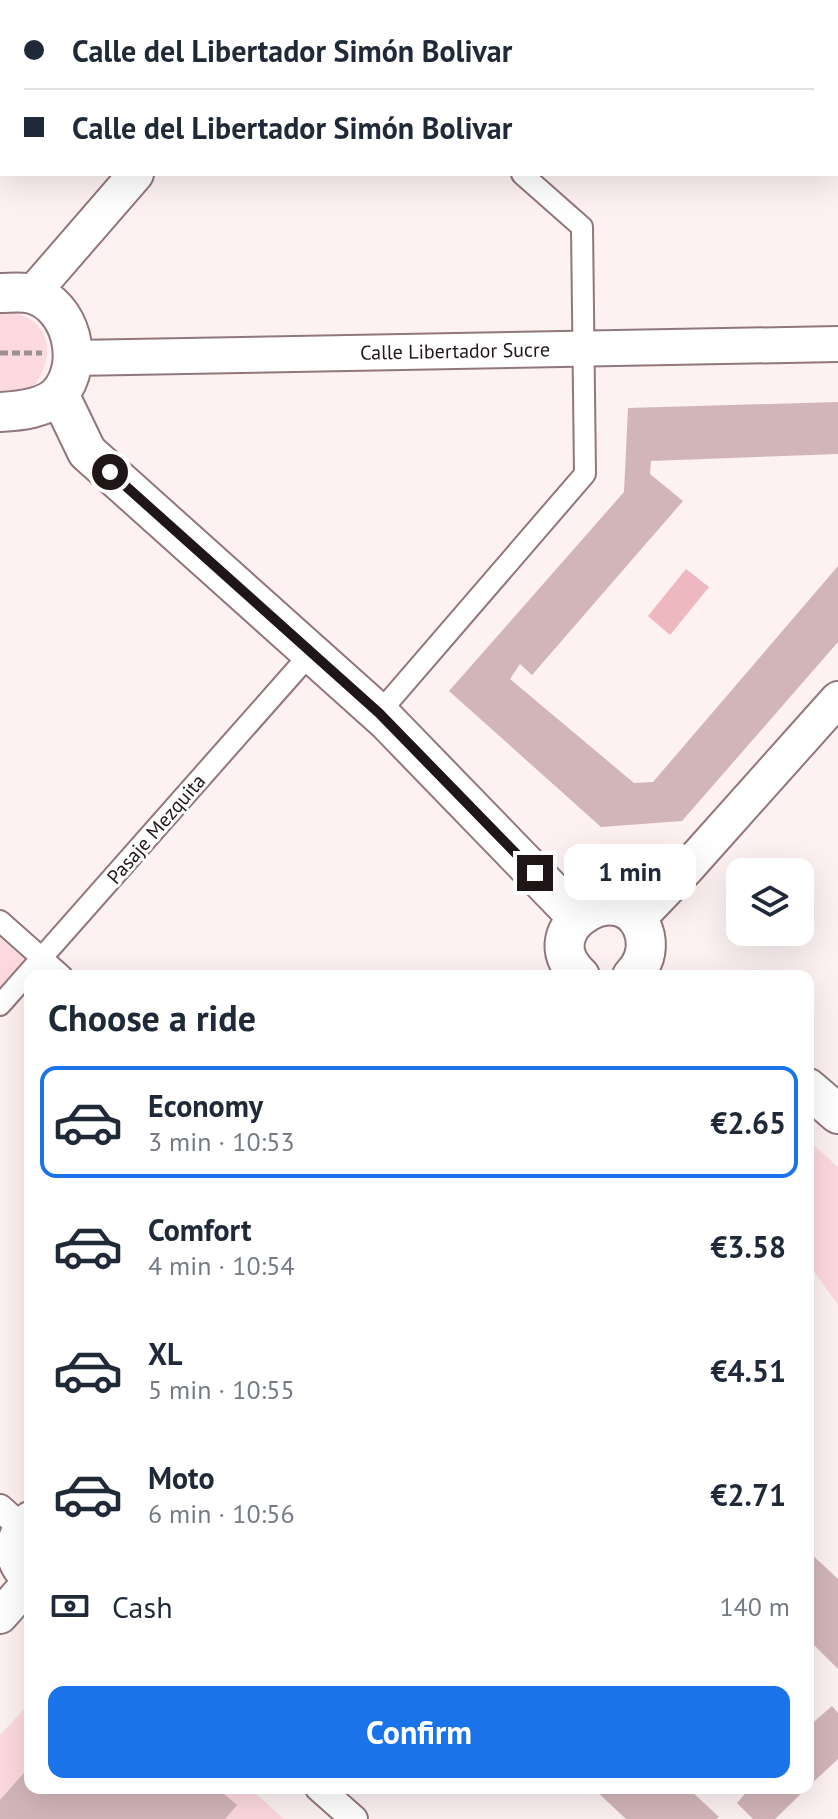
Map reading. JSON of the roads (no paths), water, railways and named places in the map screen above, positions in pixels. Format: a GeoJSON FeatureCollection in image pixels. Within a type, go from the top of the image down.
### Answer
{"type":"FeatureCollection","features":[{"type":"Feature","properties":{"kind":"main road"},"geometry":{"type":"LineString","coordinates":[[0,412],[41,405],[59,394],[68,378],[60,355],[70,331],[56,308],[16,294]]}},
{"type":"Feature","properties":{"kind":"main road"},"geometry":{"type":"LineString","coordinates":[[59,394],[87,452],[379,713],[577,917]]}},
{"type":"Feature","properties":{"kind":"main road"},"geometry":{"type":"LineString","coordinates":[[575,970],[565,950],[570,927],[588,909],[615,906],[627,911],[643,931],[646,944],[643,970]]}},
{"type":"Feature","properties":{"kind":"main road"},"geometry":{"type":"LineString","coordinates":[[814,1093],[838,1114]]}},
{"type":"Feature","properties":{"kind":"street"},"geometry":{"type":"LineString","coordinates":[[16,294],[134,176]]}},
{"type":"Feature","properties":{"kind":"street"},"geometry":{"type":"LineString","coordinates":[[379,713],[585,474],[582,227],[524,176]]}},
{"type":"Feature","properties":{"kind":"street","name":"Calle Libertador Sucre"},"geometry":{"type":"LineString","coordinates":[[60,355],[838,344]]}},
{"type":"Feature","properties":{"kind":"street","name":"Pasaje Mezquita"},"geometry":{"type":"LineString","coordinates":[[31,970],[311,653]]}},
{"type":"Feature","properties":{"kind":"street"},"geometry":{"type":"LineString","coordinates":[[637,920],[838,699]]}},
{"type":"Feature","properties":{"kind":"street"},"geometry":{"type":"LineString","coordinates":[[0,921],[55,970]]}},
{"type":"Feature","properties":{"kind":"street","name":"Pasaje Mezquita"},"geometry":{"type":"LineString","coordinates":[[0,1005],[24,978]]}},
{"type":"Feature","properties":{"kind":"street"},"geometry":{"type":"LineString","coordinates":[[17,1518],[13,1550],[16,1562],[24,1573]]}},
{"type":"Feature","properties":{"kind":"street"},"geometry":{"type":"LineString","coordinates":[[0,1616],[24,1588]]}},
{"type":"Feature","properties":{"kind":"street"},"geometry":{"type":"LineString","coordinates":[[326,1794],[354,1819]]}}]}
